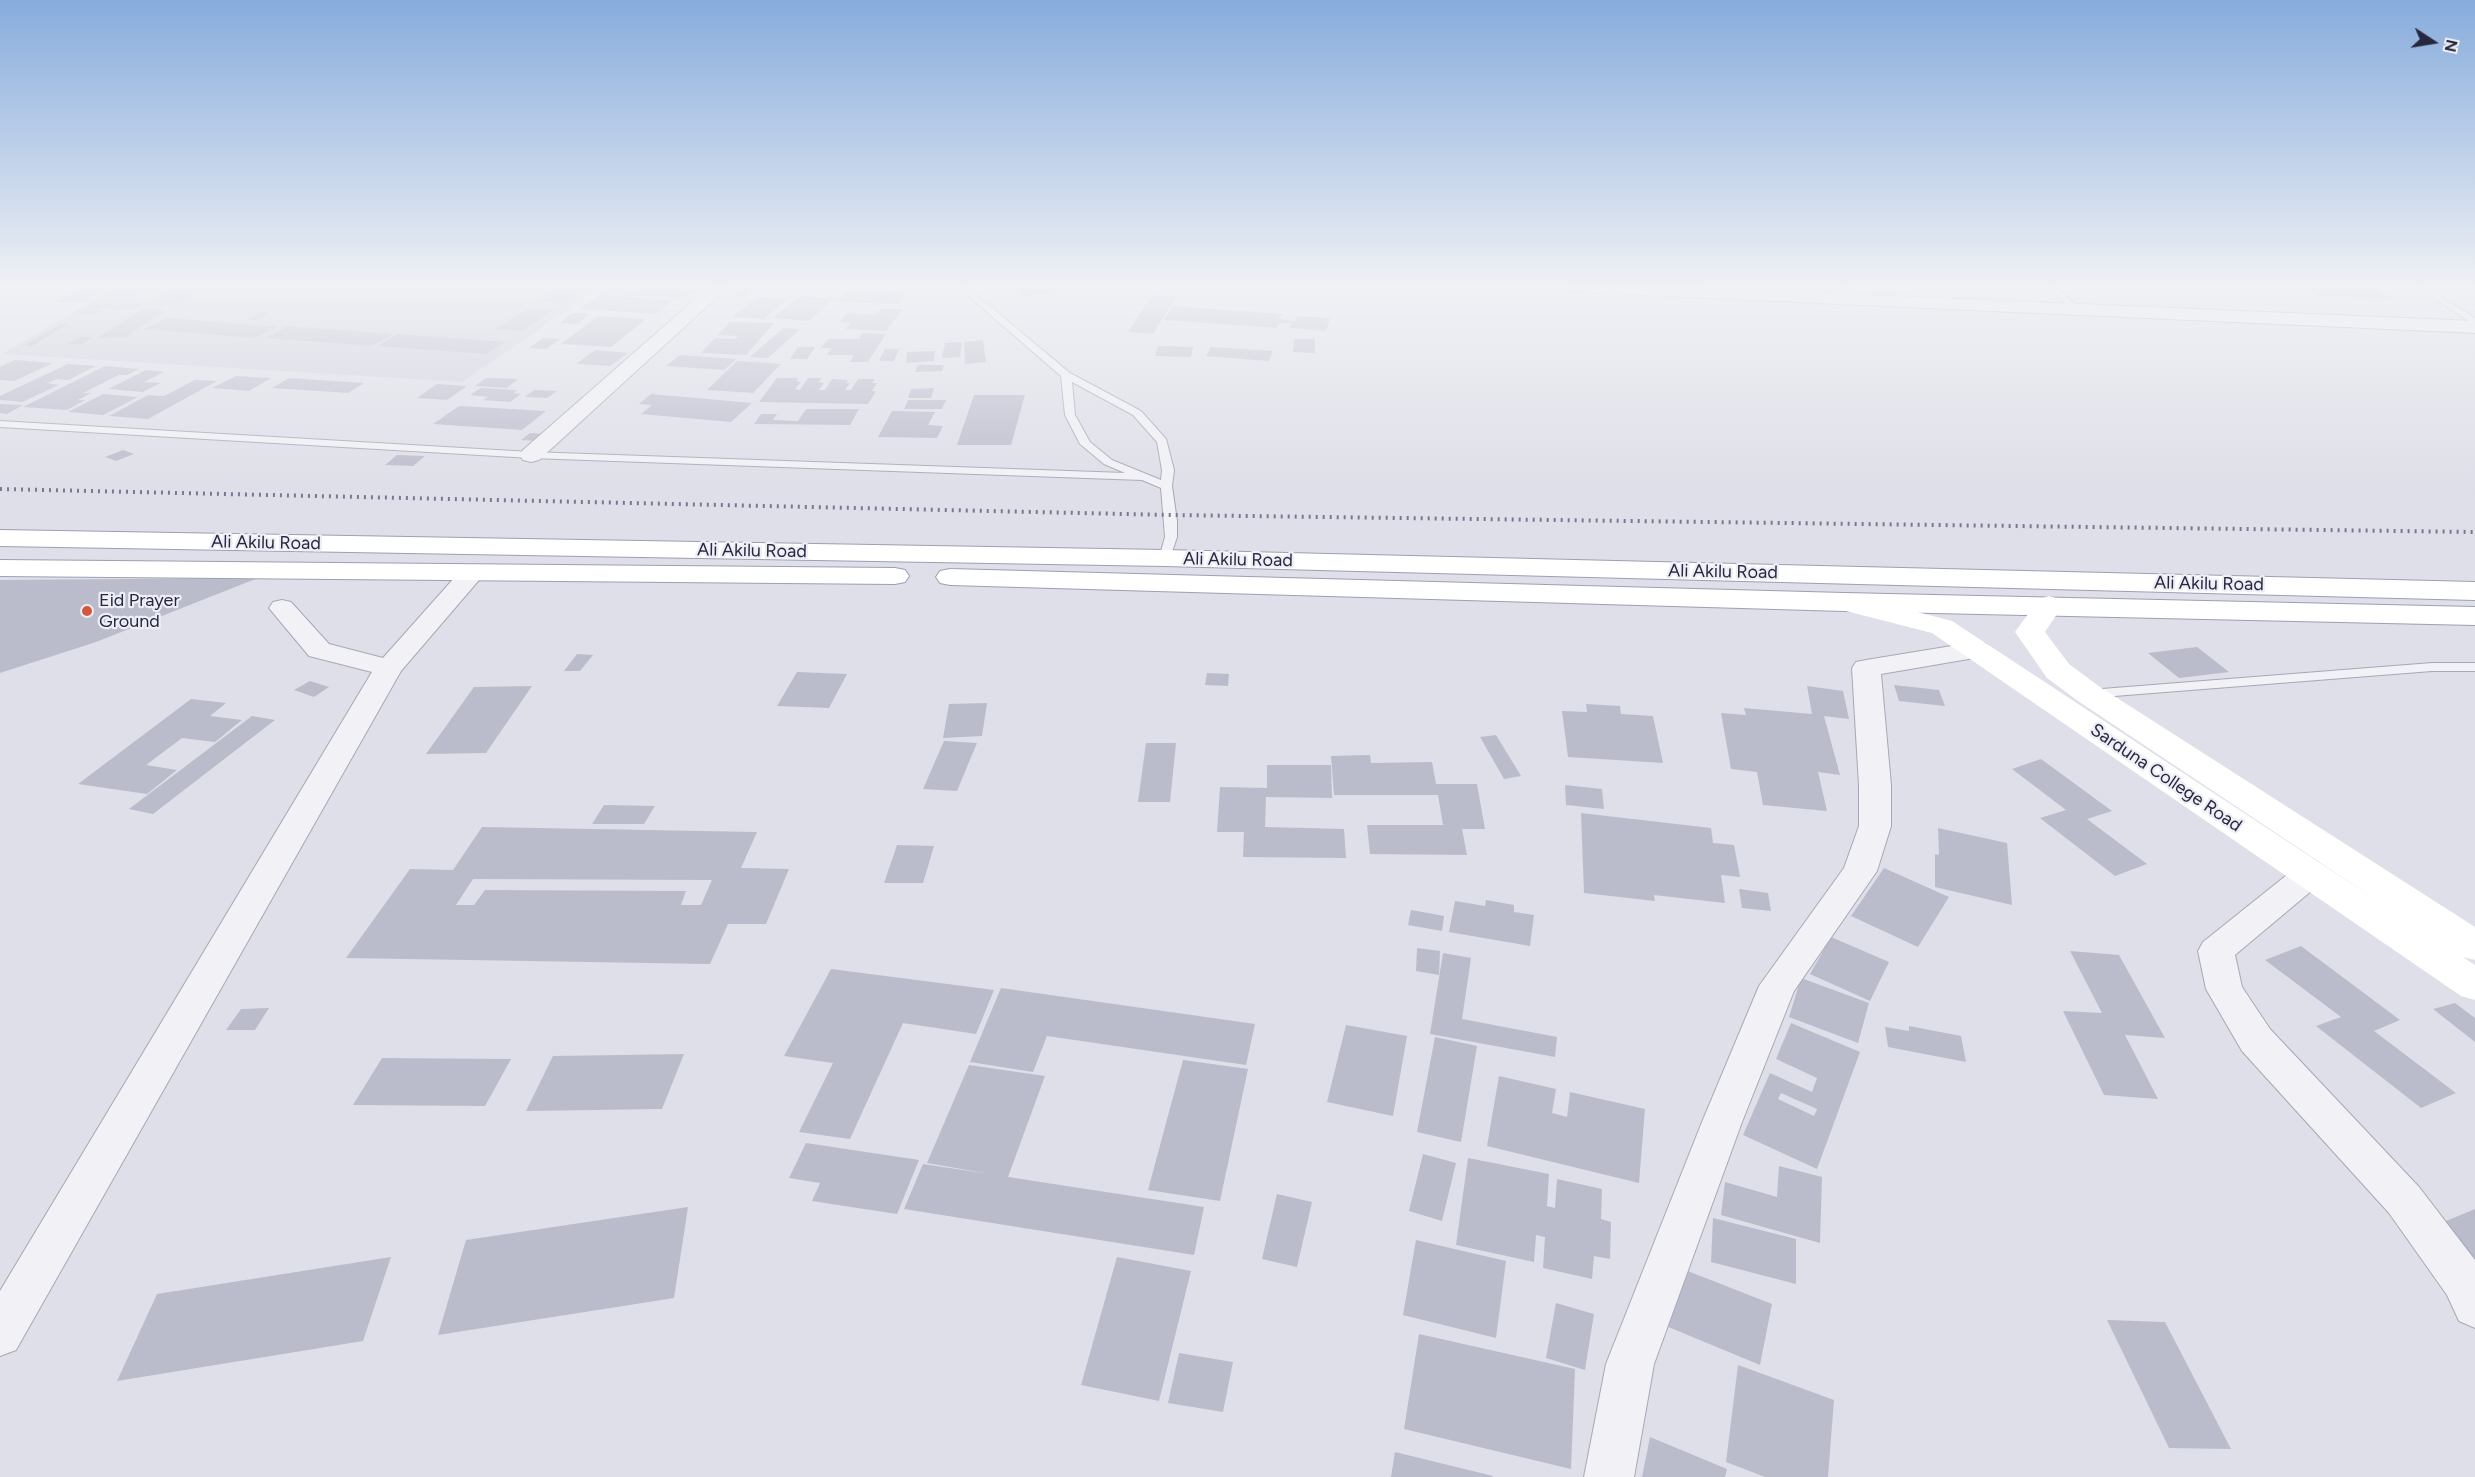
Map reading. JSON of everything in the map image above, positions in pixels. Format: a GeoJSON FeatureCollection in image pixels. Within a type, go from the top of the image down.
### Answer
{"type":"FeatureCollection","features":[{"type":"Feature","properties":{"kind":"main road","name":"Ali Akilu Road"},"geometry":{"type":"LineString","coordinates":[[0,538],[1163,570],[2475,591]]}},
{"type":"Feature","properties":{"kind":"main road","name":"Ali Akilu Road"},"geometry":{"type":"LineString","coordinates":[[0,568],[929,576],[1163,570],[1844,602],[2475,616]]}},
{"type":"Feature","properties":{"kind":"main road","name":"Sarduna College Road"},"geometry":{"type":"LineString","coordinates":[[1844,602],[1942,627],[2475,985]]}},
{"type":"Feature","properties":{"kind":"main road","name":"Sarduna College Road"},"geometry":{"type":"LineString","coordinates":[[2049,605],[2030,632],[2058,671],[2089,694],[2475,946]]}},
{"type":"Feature","properties":{"kind":"street"},"geometry":{"type":"LineString","coordinates":[[531,455],[641,356]]}},
{"type":"Feature","properties":{"kind":"street"},"geometry":{"type":"LineString","coordinates":[[0,1334],[389,668],[472,573]]}},
{"type":"Feature","properties":{"kind":"street"},"geometry":{"type":"LineString","coordinates":[[282,608],[319,650],[389,668]]}},
{"type":"Feature","properties":{"kind":"street"},"geometry":{"type":"LineString","coordinates":[[1610,1477],[1630,1364],[1722,1122],[1777,986],[1860,872],[1875,826],[1875,785],[1866,668],[1977,650]]}},
{"type":"Feature","properties":{"kind":"street"},"geometry":{"type":"LineString","coordinates":[[2310,874],[2216,951],[2224,989],[2256,1040],[2404,1200],[2463,1280],[2475,1306]]}},
{"type":"Feature","properties":{"kind":"lane"},"geometry":{"type":"LineString","coordinates":[[1043,356],[1065,375],[1137,413],[1162,441],[1168,470],[1166,486],[1171,522],[1171,537],[1163,570]]}},
{"type":"Feature","properties":{"kind":"lane"},"geometry":{"type":"LineString","coordinates":[[1065,375],[1070,414],[1085,444],[1108,462],[1166,486]]}},
{"type":"Feature","properties":{"kind":"lane"},"geometry":{"type":"LineString","coordinates":[[0,424],[531,455],[1142,477]]}},
{"type":"Feature","properties":{"kind":"lane"},"geometry":{"type":"LineString","coordinates":[[2089,694],[2432,667],[2475,667]]}},
{"type":"Feature","properties":{"kind":"shaded area"},"geometry":{"type":"Polygon","coordinates":[[[35,356],[500,356],[462,382],[35,356]]]}},
{"type":"Feature","properties":{"kind":"building"},"geometry":{"type":"Polygon","coordinates":[[[587,356],[624,356],[610,366],[576,364],[587,356]]]}},
{"type":"Feature","properties":{"kind":"building"},"geometry":{"type":"Polygon","coordinates":[[[679,356],[737,359],[724,370],[666,366],[679,356]]]}},
{"type":"Feature","properties":{"kind":"building"},"geometry":{"type":"Polygon","coordinates":[[[751,356],[770,356],[768,358],[751,356]]]}},
{"type":"Feature","properties":{"kind":"building"},"geometry":{"type":"Polygon","coordinates":[[[792,356],[809,356],[807,359],[790,359],[792,356]]]}},
{"type":"Feature","properties":{"kind":"building"},"geometry":{"type":"Polygon","coordinates":[[[853,356],[872,356],[868,362],[850,362],[853,356]]]}},
{"type":"Feature","properties":{"kind":"building"},"geometry":{"type":"Polygon","coordinates":[[[882,356],[896,356],[894,361],[879,361],[882,356]]]}},
{"type":"Feature","properties":{"kind":"building"},"geometry":{"type":"Polygon","coordinates":[[[907,356],[935,356],[934,361],[906,363],[907,356]]]}},
{"type":"Feature","properties":{"kind":"building"},"geometry":{"type":"Polygon","coordinates":[[[942,356],[960,356],[960,357],[942,358],[942,356]]]}},
{"type":"Feature","properties":{"kind":"building"},"geometry":{"type":"Polygon","coordinates":[[[965,356],[985,356],[986,362],[965,364],[965,356]]]}},
{"type":"Feature","properties":{"kind":"building"},"geometry":{"type":"Polygon","coordinates":[[[1206,356],[1271,356],[1269,361],[1206,356]]]}},
{"type":"Feature","properties":{"kind":"building"},"geometry":{"type":"Polygon","coordinates":[[[15,360],[53,363],[14,381],[0,380],[0,367],[15,360]]]}},
{"type":"Feature","properties":{"kind":"building"},"geometry":{"type":"Polygon","coordinates":[[[737,361],[781,364],[753,393],[707,390],[737,361]]]}},
{"type":"Feature","properties":{"kind":"building"},"geometry":{"type":"Polygon","coordinates":[[[68,364],[96,366],[68,380],[57,379],[47,383],[59,385],[22,402],[0,400],[0,396],[68,364]]]}},
{"type":"Feature","properties":{"kind":"building"},"geometry":{"type":"Polygon","coordinates":[[[918,365],[944,365],[942,371],[915,372],[918,365]]]}},
{"type":"Feature","properties":{"kind":"building"},"geometry":{"type":"Polygon","coordinates":[[[105,366],[139,369],[127,375],[119,375],[83,393],[91,393],[78,400],[85,400],[67,410],[23,407],[105,366]]]}},
{"type":"Feature","properties":{"kind":"building"},"geometry":{"type":"Polygon","coordinates":[[[146,370],[164,372],[144,382],[160,383],[143,392],[108,389],[146,370]]]}},
{"type":"Feature","properties":{"kind":"building"},"geometry":{"type":"Polygon","coordinates":[[[236,376],[271,378],[249,391],[212,388],[236,376]]]}},
{"type":"Feature","properties":{"kind":"building"},"geometry":{"type":"Polygon","coordinates":[[[289,378],[364,383],[348,393],[272,388],[289,378]]]}},
{"type":"Feature","properties":{"kind":"building"},"geometry":{"type":"Polygon","coordinates":[[[486,378],[518,379],[507,388],[475,386],[486,378]]]}},
{"type":"Feature","properties":{"kind":"building"},"geometry":{"type":"Polygon","coordinates":[[[777,378],[798,378],[796,381],[801,382],[795,389],[800,390],[808,378],[822,378],[819,382],[824,383],[819,390],[825,390],[832,379],[848,380],[846,383],[850,383],[845,390],[851,390],[858,379],[875,379],[872,383],[877,383],[872,391],[876,391],[868,404],[759,402],[777,378]]]}},
{"type":"Feature","properties":{"kind":"building"},"geometry":{"type":"Polygon","coordinates":[[[195,380],[217,381],[148,419],[109,416],[148,395],[164,396],[195,380]]]}},
{"type":"Feature","properties":{"kind":"building"},"geometry":{"type":"Polygon","coordinates":[[[437,384],[467,386],[447,400],[417,398],[437,384]]]}},
{"type":"Feature","properties":{"kind":"building"},"geometry":{"type":"Polygon","coordinates":[[[481,388],[517,390],[513,393],[521,394],[510,402],[483,400],[488,397],[470,395],[481,388]]]}},
{"type":"Feature","properties":{"kind":"building"},"geometry":{"type":"Polygon","coordinates":[[[934,388],[931,398],[908,398],[911,389],[934,388]]]}},
{"type":"Feature","properties":{"kind":"building"},"geometry":{"type":"Polygon","coordinates":[[[534,390],[557,391],[547,398],[525,397],[534,390]]]}},
{"type":"Feature","properties":{"kind":"building"},"geometry":{"type":"Polygon","coordinates":[[[103,394],[138,397],[103,415],[68,412],[103,394]]]}},
{"type":"Feature","properties":{"kind":"building"},"geometry":{"type":"Polygon","coordinates":[[[651,394],[752,403],[731,422],[641,414],[652,405],[639,404],[651,394]]]}},
{"type":"Feature","properties":{"kind":"building"},"geometry":{"type":"Polygon","coordinates":[[[974,395],[1025,395],[1011,445],[957,445],[974,395]]]}},
{"type":"Feature","properties":{"kind":"building"},"geometry":{"type":"Polygon","coordinates":[[[908,400],[946,400],[942,409],[904,409],[908,400]]]}},
{"type":"Feature","properties":{"kind":"building"},"geometry":{"type":"Polygon","coordinates":[[[0,404],[23,405],[7,414],[0,413],[0,404]]]}},
{"type":"Feature","properties":{"kind":"building"},"geometry":{"type":"Polygon","coordinates":[[[459,406],[546,411],[522,430],[433,424],[459,406]]]}},
{"type":"Feature","properties":{"kind":"building"},"geometry":{"type":"Polygon","coordinates":[[[806,409],[859,409],[850,425],[754,424],[761,414],[777,414],[773,420],[798,421],[806,409]]]}},
{"type":"Feature","properties":{"kind":"building"},"geometry":{"type":"Polygon","coordinates":[[[892,411],[935,412],[928,425],[943,426],[937,438],[878,437],[892,411]]]}},
{"type":"Feature","properties":{"kind":"building"},"geometry":{"type":"Polygon","coordinates":[[[530,433],[546,434],[537,441],[521,440],[530,433]]]}},
{"type":"Feature","properties":{"kind":"building"},"geometry":{"type":"Polygon","coordinates":[[[123,450],[134,454],[116,461],[105,457],[123,450]]]}},
{"type":"Feature","properties":{"kind":"building"},"geometry":{"type":"Polygon","coordinates":[[[397,455],[425,456],[413,466],[385,465],[397,455]]]}},
{"type":"Feature","properties":{"kind":"building","name":"Eid Prayer Ground"},"geometry":{"type":"Polygon","coordinates":[[[258,578],[96,642],[0,673],[0,580],[258,578]]]}},
{"type":"Feature","properties":{"kind":"building"},"geometry":{"type":"Polygon","coordinates":[[[2197,647],[2229,672],[2179,678],[2148,653],[2197,647]]]}},
{"type":"Feature","properties":{"kind":"building"},"geometry":{"type":"Polygon","coordinates":[[[577,654],[593,655],[580,671],[564,671],[577,654]]]}},
{"type":"Feature","properties":{"kind":"building"},"geometry":{"type":"Polygon","coordinates":[[[797,672],[847,674],[829,708],[777,706],[797,672]]]}},
{"type":"Feature","properties":{"kind":"building"},"geometry":{"type":"Polygon","coordinates":[[[1207,673],[1229,674],[1228,686],[1205,685],[1207,673]]]}},
{"type":"Feature","properties":{"kind":"building"},"geometry":{"type":"Polygon","coordinates":[[[310,681],[329,687],[314,697],[294,690],[310,681]]]}},
{"type":"Feature","properties":{"kind":"building"},"geometry":{"type":"Polygon","coordinates":[[[1894,685],[1939,690],[1945,706],[1899,701],[1894,685]]]}},
{"type":"Feature","properties":{"kind":"building"},"geometry":{"type":"Polygon","coordinates":[[[532,686],[486,753],[426,754],[474,687],[532,686]]]}},
{"type":"Feature","properties":{"kind":"building"},"geometry":{"type":"Polygon","coordinates":[[[1807,686],[1843,691],[1849,719],[1824,716],[1840,775],[1818,772],[1827,811],[1763,805],[1757,772],[1731,769],[1721,713],[1746,715],[1744,708],[1812,714],[1807,686]]]}},
{"type":"Feature","properties":{"kind":"building"},"geometry":{"type":"Polygon","coordinates":[[[191,699],[226,703],[210,716],[242,720],[215,742],[182,738],[146,765],[177,770],[147,794],[78,784],[191,699]]]}},
{"type":"Feature","properties":{"kind":"building"},"geometry":{"type":"Polygon","coordinates":[[[987,703],[982,736],[943,738],[949,704],[987,703]]]}},
{"type":"Feature","properties":{"kind":"building"},"geometry":{"type":"Polygon","coordinates":[[[1586,704],[1620,706],[1621,714],[1653,716],[1663,763],[1568,757],[1562,711],[1587,712],[1586,704]]]}},
{"type":"Feature","properties":{"kind":"building"},"geometry":{"type":"Polygon","coordinates":[[[252,716],[275,720],[153,814],[129,809],[252,716]]]}},
{"type":"Feature","properties":{"kind":"building"},"geometry":{"type":"Polygon","coordinates":[[[1496,735],[1521,776],[1504,779],[1480,737],[1496,735]]]}},
{"type":"Feature","properties":{"kind":"building"},"geometry":{"type":"Polygon","coordinates":[[[944,741],[977,743],[957,791],[923,789],[944,741]]]}},
{"type":"Feature","properties":{"kind":"building"},"geometry":{"type":"Polygon","coordinates":[[[1146,743],[1176,743],[1170,802],[1138,802],[1146,743]]]}},
{"type":"Feature","properties":{"kind":"building"},"geometry":{"type":"Polygon","coordinates":[[[1370,755],[1371,763],[1432,762],[1436,784],[1477,784],[1485,829],[1462,829],[1467,855],[1370,854],[1367,825],[1443,825],[1438,795],[1334,795],[1331,756],[1370,755]]]}},
{"type":"Feature","properties":{"kind":"building"},"geometry":{"type":"Polygon","coordinates":[[[2041,759],[2112,811],[2087,819],[2147,864],[2115,876],[2040,818],[2066,810],[2012,769],[2041,759]]]}},
{"type":"Feature","properties":{"kind":"building"},"geometry":{"type":"Polygon","coordinates":[[[1267,765],[1331,765],[1332,798],[1266,797],[1265,827],[1344,829],[1346,858],[1243,857],[1244,832],[1217,832],[1220,787],[1267,788],[1267,765]]]}},
{"type":"Feature","properties":{"kind":"building"},"geometry":{"type":"Polygon","coordinates":[[[1565,785],[1602,789],[1604,809],[1566,805],[1565,785]]]}},
{"type":"Feature","properties":{"kind":"building"},"geometry":{"type":"Polygon","coordinates":[[[604,805],[655,806],[644,824],[592,824],[604,805]]]}},
{"type":"Feature","properties":{"kind":"building"},"geometry":{"type":"Polygon","coordinates":[[[1581,813],[1711,828],[1713,843],[1734,845],[1740,877],[1721,875],[1725,903],[1654,895],[1655,901],[1584,893],[1581,813]]]}},
{"type":"Feature","properties":{"kind":"building"},"geometry":{"type":"Polygon","coordinates":[[[482,827],[757,832],[741,868],[789,869],[766,924],[728,924],[710,964],[346,958],[410,869],[453,870],[482,827]],[[473,879],[456,905],[474,905],[485,890],[686,891],[681,905],[701,905],[712,880],[473,879]]]}},
{"type":"Feature","properties":{"kind":"building"},"geometry":{"type":"Polygon","coordinates":[[[1938,828],[2007,843],[2012,905],[1935,887],[1935,854],[1939,855],[1938,828]]]}},
{"type":"Feature","properties":{"kind":"building"},"geometry":{"type":"Polygon","coordinates":[[[897,845],[934,846],[923,883],[884,883],[897,845]]]}},
{"type":"Feature","properties":{"kind":"building"},"geometry":{"type":"Polygon","coordinates":[[[1884,868],[1949,897],[1918,947],[1851,916],[1884,868]]]}},
{"type":"Feature","properties":{"kind":"building"},"geometry":{"type":"Polygon","coordinates":[[[1739,889],[1768,893],[1771,911],[1742,908],[1739,889]]]}},
{"type":"Feature","properties":{"kind":"building"},"geometry":{"type":"Polygon","coordinates":[[[1486,900],[1514,905],[1514,912],[1534,915],[1530,946],[1449,932],[1455,901],[1485,906],[1486,900]]]}},
{"type":"Feature","properties":{"kind":"building"},"geometry":{"type":"Polygon","coordinates":[[[1411,910],[1444,916],[1442,931],[1408,925],[1411,910]]]}},
{"type":"Feature","properties":{"kind":"building"},"geometry":{"type":"Polygon","coordinates":[[[1831,937],[1889,962],[1870,1001],[1810,974],[1831,937]]]}},
{"type":"Feature","properties":{"kind":"building"},"geometry":{"type":"Polygon","coordinates":[[[2301,946],[2400,1020],[2374,1031],[2456,1093],[2421,1108],[2316,1026],[2341,1017],[2265,960],[2301,946]]]}},
{"type":"Feature","properties":{"kind":"building"},"geometry":{"type":"Polygon","coordinates":[[[1417,948],[1440,951],[1439,975],[1416,971],[1417,948]]]}},
{"type":"Feature","properties":{"kind":"building"},"geometry":{"type":"Polygon","coordinates":[[[2070,951],[2119,955],[2165,1038],[2125,1035],[2158,1099],[2104,1095],[2063,1011],[2102,1013],[2070,951]]]}},
{"type":"Feature","properties":{"kind":"building"},"geometry":{"type":"Polygon","coordinates":[[[1443,953],[1471,958],[1462,1019],[1557,1037],[1555,1057],[1430,1034],[1443,953]]]}},
{"type":"Feature","properties":{"kind":"building"},"geometry":{"type":"Polygon","coordinates":[[[831,969],[994,990],[976,1034],[903,1023],[850,1139],[799,1132],[833,1063],[784,1056],[831,969]]]}},
{"type":"Feature","properties":{"kind":"building"},"geometry":{"type":"Polygon","coordinates":[[[1801,978],[1869,1003],[1858,1043],[1789,1017],[1801,978]]]}},
{"type":"Feature","properties":{"kind":"building"},"geometry":{"type":"Polygon","coordinates":[[[1001,988],[1255,1024],[1246,1065],[1047,1036],[1033,1072],[970,1062],[1001,988]]]}},
{"type":"Feature","properties":{"kind":"building"},"geometry":{"type":"Polygon","coordinates":[[[2455,1003],[2475,1018],[2475,1042],[2433,1009],[2455,1003]]]}},
{"type":"Feature","properties":{"kind":"building"},"geometry":{"type":"Polygon","coordinates":[[[269,1008],[255,1030],[226,1030],[241,1009],[269,1008]]]}},
{"type":"Feature","properties":{"kind":"building"},"geometry":{"type":"Polygon","coordinates":[[[1791,1023],[1860,1052],[1817,1169],[1743,1135],[1770,1073],[1812,1092],[1817,1078],[1776,1059],[1791,1023]],[[1781,1093],[1778,1099],[1814,1116],[1817,1109],[1781,1093]]]}},
{"type":"Feature","properties":{"kind":"building"},"geometry":{"type":"Polygon","coordinates":[[[1346,1025],[1407,1036],[1393,1116],[1327,1102],[1346,1025]]]}},
{"type":"Feature","properties":{"kind":"building"},"geometry":{"type":"Polygon","coordinates":[[[1909,1026],[1961,1036],[1966,1062],[1888,1047],[1885,1027],[1909,1031],[1909,1026]]]}},
{"type":"Feature","properties":{"kind":"building"},"geometry":{"type":"Polygon","coordinates":[[[1435,1037],[1477,1046],[1461,1142],[1417,1132],[1435,1037]]]}},
{"type":"Feature","properties":{"kind":"building"},"geometry":{"type":"Polygon","coordinates":[[[684,1054],[662,1109],[526,1111],[553,1056],[684,1054]]]}},
{"type":"Feature","properties":{"kind":"building"},"geometry":{"type":"Polygon","coordinates":[[[382,1058],[511,1059],[485,1106],[353,1105],[382,1058]]]}},
{"type":"Feature","properties":{"kind":"building"},"geometry":{"type":"Polygon","coordinates":[[[1183,1060],[1248,1069],[1220,1201],[1148,1190],[1183,1060]]]}},
{"type":"Feature","properties":{"kind":"building"},"geometry":{"type":"Polygon","coordinates":[[[969,1065],[1045,1076],[1008,1177],[1204,1207],[1194,1255],[904,1209],[923,1164],[990,1174],[927,1163],[969,1065]]]}},
{"type":"Feature","properties":{"kind":"building"},"geometry":{"type":"Polygon","coordinates":[[[1499,1076],[1556,1089],[1552,1113],[1567,1117],[1570,1092],[1645,1109],[1639,1183],[1487,1146],[1499,1076]]]}},
{"type":"Feature","properties":{"kind":"building"},"geometry":{"type":"Polygon","coordinates":[[[806,1143],[919,1160],[897,1214],[812,1201],[820,1183],[789,1178],[806,1143]]]}},
{"type":"Feature","properties":{"kind":"building"},"geometry":{"type":"Polygon","coordinates":[[[1423,1154],[1456,1163],[1442,1221],[1409,1211],[1423,1154]]]}},
{"type":"Feature","properties":{"kind":"building"},"geometry":{"type":"Polygon","coordinates":[[[1468,1158],[1549,1174],[1547,1206],[1555,1208],[1557,1179],[1602,1189],[1601,1219],[1611,1222],[1610,1259],[1594,1256],[1592,1279],[1543,1268],[1545,1237],[1536,1235],[1534,1262],[1456,1245],[1468,1158]]]}},
{"type":"Feature","properties":{"kind":"building"},"geometry":{"type":"Polygon","coordinates":[[[1779,1166],[1822,1177],[1820,1243],[1721,1215],[1725,1182],[1777,1197],[1779,1166]]]}},
{"type":"Feature","properties":{"kind":"building"},"geometry":{"type":"Polygon","coordinates":[[[1277,1194],[1312,1202],[1297,1267],[1262,1259],[1277,1194]]]}},
{"type":"Feature","properties":{"kind":"building"},"geometry":{"type":"Polygon","coordinates":[[[688,1207],[674,1298],[438,1335],[466,1240],[688,1207]]]}},
{"type":"Feature","properties":{"kind":"building"},"geometry":{"type":"Polygon","coordinates":[[[2475,1209],[2475,1261],[2434,1226],[2475,1209]]]}},
{"type":"Feature","properties":{"kind":"building"},"geometry":{"type":"Polygon","coordinates":[[[1713,1218],[1796,1239],[1796,1284],[1711,1262],[1713,1218]]]}},
{"type":"Feature","properties":{"kind":"building"},"geometry":{"type":"Polygon","coordinates":[[[1416,1240],[1506,1261],[1496,1338],[1403,1315],[1416,1240]]]}},
{"type":"Feature","properties":{"kind":"building"},"geometry":{"type":"Polygon","coordinates":[[[391,1257],[363,1341],[117,1381],[157,1294],[391,1257]]]}},
{"type":"Feature","properties":{"kind":"building"},"geometry":{"type":"Polygon","coordinates":[[[1117,1257],[1191,1271],[1159,1401],[1081,1385],[1117,1257]]]}},
{"type":"Feature","properties":{"kind":"building"},"geometry":{"type":"Polygon","coordinates":[[[1680,1268],[1772,1304],[1760,1365],[1666,1326],[1680,1268]]]}},
{"type":"Feature","properties":{"kind":"building"},"geometry":{"type":"Polygon","coordinates":[[[1556,1303],[1594,1314],[1585,1370],[1546,1358],[1556,1303]]]}},
{"type":"Feature","properties":{"kind":"building"},"geometry":{"type":"Polygon","coordinates":[[[2107,1320],[2165,1322],[2231,1449],[2169,1448],[2107,1320]]]}},
{"type":"Feature","properties":{"kind":"building"},"geometry":{"type":"Polygon","coordinates":[[[1419,1334],[1575,1369],[1571,1469],[1404,1429],[1419,1334]]]}},
{"type":"Feature","properties":{"kind":"building"},"geometry":{"type":"Polygon","coordinates":[[[1179,1353],[1233,1362],[1223,1412],[1168,1403],[1179,1353]]]}},
{"type":"Feature","properties":{"kind":"building"},"geometry":{"type":"Polygon","coordinates":[[[1738,1365],[1834,1400],[1828,1477],[1765,1477],[1726,1462],[1738,1365]]]}},
{"type":"Feature","properties":{"kind":"building"},"geometry":{"type":"Polygon","coordinates":[[[1650,1437],[1727,1469],[1725,1477],[1642,1477],[1650,1437]]]}},
{"type":"Feature","properties":{"kind":"building"},"geometry":{"type":"Polygon","coordinates":[[[1395,1452],[1493,1476],[1391,1477],[1395,1452]]]}},
{"type":"Feature","properties":{"kind":"railway"},"geometry":{"type":"LineString","coordinates":[[0,489],[1170,515],[2475,532]]}},
{"type":"Feature","properties":{"kind":"place","name":"Eid Prayer Ground"},"geometry":{"type":"Point","coordinates":[87,611]}}]}
